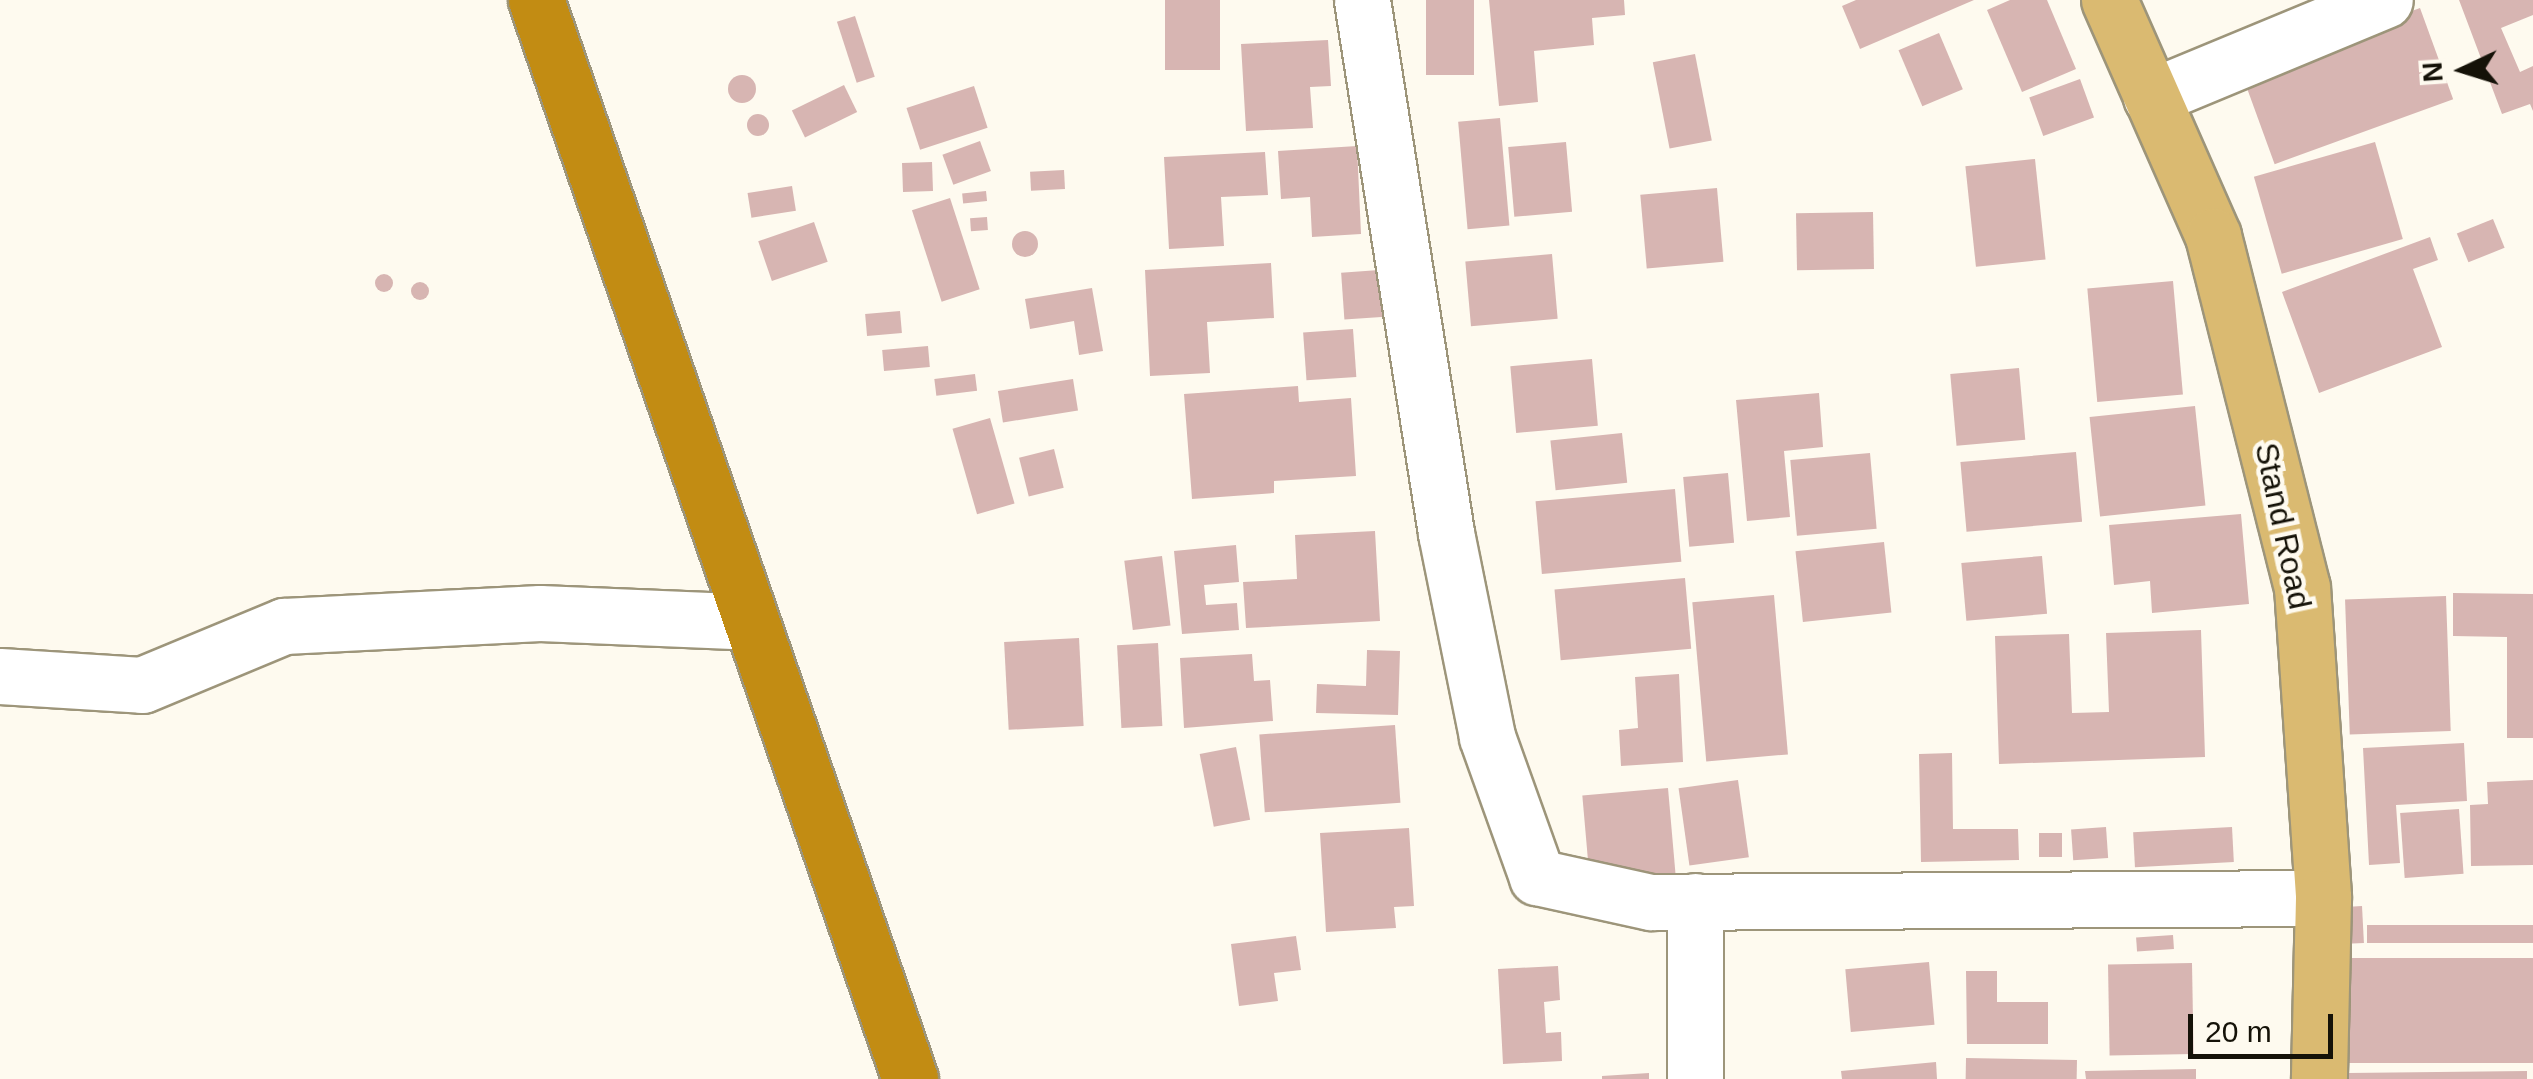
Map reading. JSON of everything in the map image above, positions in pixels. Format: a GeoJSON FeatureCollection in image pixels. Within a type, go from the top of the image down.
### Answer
{"type":"FeatureCollection","features":[{"type":"Feature","properties":{"kind":"highway"},"geometry":{"type":"LineString","coordinates":[[536,0],[910,1079]]}},
{"type":"Feature","properties":{"kind":"main road","name":"Stand Road"},"geometry":{"type":"LineString","coordinates":[[2108,0],[2213,236],[2302,587],[2323,898],[2319,1079]]}},
{"type":"Feature","properties":{"kind":"street"},"geometry":{"type":"LineString","coordinates":[[1362,0],[1446,533],[1486,737],[1538,877],[1651,902],[2323,898]]}},
{"type":"Feature","properties":{"kind":"street"},"geometry":{"type":"LineString","coordinates":[[2151,96],[2373,3]]}},
{"type":"Feature","properties":{"kind":"street"},"geometry":{"type":"LineString","coordinates":[[0,676],[142,685],[284,626],[540,613],[750,622]]}},
{"type":"Feature","properties":{"kind":"street"},"geometry":{"type":"LineString","coordinates":[[1695,901],[1695,1079]]}},
{"type":"Feature","properties":{"kind":"building"},"geometry":{"type":"Polygon","coordinates":[[[1165,0],[1220,0],[1220,70],[1165,70],[1165,0]]]}},
{"type":"Feature","properties":{"kind":"building"},"geometry":{"type":"Polygon","coordinates":[[[1426,0],[1474,0],[1474,75],[1426,75],[1426,0]]]}},
{"type":"Feature","properties":{"kind":"building"},"geometry":{"type":"Polygon","coordinates":[[[1489,0],[1624,0],[1625,15],[1592,18],[1594,45],[1534,51],[1538,102],[1499,106],[1489,0]]]}},
{"type":"Feature","properties":{"kind":"building"},"geometry":{"type":"Polygon","coordinates":[[[1856,0],[1974,0],[1860,49],[1842,6],[1856,0]]]}},
{"type":"Feature","properties":{"kind":"building"},"geometry":{"type":"Polygon","coordinates":[[[2010,0],[2047,0],[2076,69],[2022,92],[1987,10],[2010,0]]]}},
{"type":"Feature","properties":{"kind":"building"},"geometry":{"type":"Polygon","coordinates":[[[2459,0],[2533,0],[2533,15],[2501,28],[2520,72],[2533,66],[2533,111],[2530,104],[2502,114],[2459,0]]]}},
{"type":"Feature","properties":{"kind":"building"},"geometry":{"type":"Polygon","coordinates":[[[2420,8],[2453,99],[2275,164],[2241,73],[2420,8]]]}},
{"type":"Feature","properties":{"kind":"building"},"geometry":{"type":"Polygon","coordinates":[[[855,16],[875,77],[857,83],[837,22],[855,16]]]}},
{"type":"Feature","properties":{"kind":"building"},"geometry":{"type":"Polygon","coordinates":[[[1939,33],[1963,89],[1922,106],[1898,50],[1939,33]]]}},
{"type":"Feature","properties":{"kind":"building"},"geometry":{"type":"Polygon","coordinates":[[[1328,40],[1331,86],[1310,87],[1313,128],[1246,131],[1241,44],[1328,40]]]}},
{"type":"Feature","properties":{"kind":"building"},"geometry":{"type":"Polygon","coordinates":[[[1695,54],[1712,140],[1670,149],[1653,62],[1695,54]]]}},
{"type":"Feature","properties":{"kind":"building"},"geometry":{"type":"Polygon","coordinates":[[[742,75],[752,79],[756,89],[752,99],[742,103],[732,99],[728,89],[732,79],[742,75]]]}},
{"type":"Feature","properties":{"kind":"building"},"geometry":{"type":"Polygon","coordinates":[[[2080,79],[2094,118],[2043,136],[2029,97],[2080,79]]]}},
{"type":"Feature","properties":{"kind":"building"},"geometry":{"type":"Polygon","coordinates":[[[844,85],[857,112],[805,137],[792,110],[844,85]]]}},
{"type":"Feature","properties":{"kind":"building"},"geometry":{"type":"Polygon","coordinates":[[[974,86],[988,128],[920,150],[906,108],[974,86]]]}},
{"type":"Feature","properties":{"kind":"building"},"geometry":{"type":"Polygon","coordinates":[[[758,114],[766,117],[766,133],[758,136],[750,133],[747,125],[750,117],[758,114]]]}},
{"type":"Feature","properties":{"kind":"building"},"geometry":{"type":"Polygon","coordinates":[[[1500,118],[1509,226],[1468,229],[1458,122],[1500,118]]]}},
{"type":"Feature","properties":{"kind":"building"},"geometry":{"type":"Polygon","coordinates":[[[980,141],[991,171],[953,185],[942,155],[980,141]]]}},
{"type":"Feature","properties":{"kind":"building"},"geometry":{"type":"Polygon","coordinates":[[[1566,142],[1572,212],[1514,217],[1508,147],[1566,142]]]}},
{"type":"Feature","properties":{"kind":"building"},"geometry":{"type":"Polygon","coordinates":[[[2375,142],[2403,239],[2282,274],[2254,177],[2375,142]]]}},
{"type":"Feature","properties":{"kind":"building"},"geometry":{"type":"Polygon","coordinates":[[[1357,146],[1361,234],[1312,237],[1310,197],[1281,199],[1278,151],[1357,146]]]}},
{"type":"Feature","properties":{"kind":"building"},"geometry":{"type":"Polygon","coordinates":[[[1265,152],[1268,195],[1221,197],[1224,246],[1169,249],[1164,157],[1265,152]]]}},
{"type":"Feature","properties":{"kind":"building"},"geometry":{"type":"Polygon","coordinates":[[[2035,159],[2046,259],[1976,267],[1965,166],[2035,159]]]}},
{"type":"Feature","properties":{"kind":"building"},"geometry":{"type":"Polygon","coordinates":[[[932,162],[933,191],[903,192],[902,163],[932,162]]]}},
{"type":"Feature","properties":{"kind":"building"},"geometry":{"type":"Polygon","coordinates":[[[1064,170],[1065,189],[1031,191],[1030,172],[1064,170]]]}},
{"type":"Feature","properties":{"kind":"building"},"geometry":{"type":"Polygon","coordinates":[[[792,186],[796,211],[751,218],[748,193],[792,186]]]}},
{"type":"Feature","properties":{"kind":"building"},"geometry":{"type":"Polygon","coordinates":[[[1717,188],[1723,262],[1647,268],[1640,195],[1717,188]]]}},
{"type":"Feature","properties":{"kind":"building"},"geometry":{"type":"Polygon","coordinates":[[[986,191],[987,201],[963,203],[962,194],[986,191]]]}},
{"type":"Feature","properties":{"kind":"building"},"geometry":{"type":"Polygon","coordinates":[[[950,198],[980,289],[942,302],[912,210],[950,198]]]}},
{"type":"Feature","properties":{"kind":"building"},"geometry":{"type":"Polygon","coordinates":[[[1873,212],[1874,269],[1797,270],[1796,213],[1873,212]]]}},
{"type":"Feature","properties":{"kind":"building"},"geometry":{"type":"Polygon","coordinates":[[[987,217],[988,230],[971,231],[970,218],[987,217]]]}},
{"type":"Feature","properties":{"kind":"building"},"geometry":{"type":"Polygon","coordinates":[[[2493,219],[2505,248],[2468,262],[2457,234],[2493,219]]]}},
{"type":"Feature","properties":{"kind":"building"},"geometry":{"type":"Polygon","coordinates":[[[814,222],[828,262],[772,281],[758,241],[814,222]]]}},
{"type":"Feature","properties":{"kind":"building"},"geometry":{"type":"Polygon","coordinates":[[[1025,231],[1034,235],[1038,244],[1034,253],[1025,257],[1016,253],[1012,244],[1016,235],[1025,231]]]}},
{"type":"Feature","properties":{"kind":"building"},"geometry":{"type":"Polygon","coordinates":[[[2430,237],[2438,260],[2413,269],[2442,347],[2319,393],[2282,292],[2430,237]]]}},
{"type":"Feature","properties":{"kind":"building"},"geometry":{"type":"Polygon","coordinates":[[[1552,254],[1558,319],[1471,326],[1465,262],[1552,254]]]}},
{"type":"Feature","properties":{"kind":"building"},"geometry":{"type":"Polygon","coordinates":[[[1271,263],[1274,318],[1207,322],[1210,373],[1150,376],[1145,270],[1271,263]]]}},
{"type":"Feature","properties":{"kind":"building"},"geometry":{"type":"Polygon","coordinates":[[[1393,269],[1396,316],[1344,320],[1341,273],[1393,269]]]}},
{"type":"Feature","properties":{"kind":"building"},"geometry":{"type":"Polygon","coordinates":[[[384,274],[393,283],[384,292],[375,283],[384,274]]]}},
{"type":"Feature","properties":{"kind":"building"},"geometry":{"type":"Polygon","coordinates":[[[2173,281],[2183,395],[2097,402],[2087,288],[2173,281]]]}},
{"type":"Feature","properties":{"kind":"building"},"geometry":{"type":"Polygon","coordinates":[[[420,282],[429,291],[420,300],[411,291],[420,282]]]}},
{"type":"Feature","properties":{"kind":"building"},"geometry":{"type":"Polygon","coordinates":[[[1092,288],[1103,351],[1079,355],[1074,321],[1030,329],[1025,299],[1092,288]]]}},
{"type":"Feature","properties":{"kind":"building"},"geometry":{"type":"Polygon","coordinates":[[[900,311],[902,333],[867,336],[865,314],[900,311]]]}},
{"type":"Feature","properties":{"kind":"building"},"geometry":{"type":"Polygon","coordinates":[[[1353,329],[1356,377],[1306,380],[1303,332],[1353,329]]]}},
{"type":"Feature","properties":{"kind":"building"},"geometry":{"type":"Polygon","coordinates":[[[928,346],[930,367],[884,371],[882,350],[928,346]]]}},
{"type":"Feature","properties":{"kind":"building"},"geometry":{"type":"Polygon","coordinates":[[[1592,359],[1598,426],[1516,433],[1510,366],[1592,359]]]}},
{"type":"Feature","properties":{"kind":"building"},"geometry":{"type":"Polygon","coordinates":[[[2019,368],[2025,440],[1957,446],[1950,374],[2019,368]]]}},
{"type":"Feature","properties":{"kind":"building"},"geometry":{"type":"Polygon","coordinates":[[[975,374],[977,391],[936,396],[934,379],[975,374]]]}},
{"type":"Feature","properties":{"kind":"building"},"geometry":{"type":"Polygon","coordinates":[[[1073,379],[1078,411],[1003,422],[998,391],[1073,379]]]}},
{"type":"Feature","properties":{"kind":"building"},"geometry":{"type":"Polygon","coordinates":[[[1298,386],[1299,402],[1351,398],[1356,476],[1274,481],[1274,493],[1192,499],[1184,394],[1298,386]]]}},
{"type":"Feature","properties":{"kind":"building"},"geometry":{"type":"Polygon","coordinates":[[[1819,393],[1823,447],[1784,451],[1790,517],[1747,521],[1736,400],[1819,393]]]}},
{"type":"Feature","properties":{"kind":"building"},"geometry":{"type":"Polygon","coordinates":[[[2195,406],[2205,505],[2100,517],[2090,417],[2195,406]]]}},
{"type":"Feature","properties":{"kind":"building"},"geometry":{"type":"Polygon","coordinates":[[[990,418],[1015,504],[977,514],[953,429],[990,418]]]}},
{"type":"Feature","properties":{"kind":"building"},"geometry":{"type":"Polygon","coordinates":[[[1622,433],[1627,483],[1556,490],[1550,441],[1622,433]]]}},
{"type":"Feature","properties":{"kind":"building"},"geometry":{"type":"Polygon","coordinates":[[[1054,449],[1064,488],[1029,497],[1019,458],[1054,449]]]}},
{"type":"Feature","properties":{"kind":"building"},"geometry":{"type":"Polygon","coordinates":[[[2076,452],[2082,522],[1967,532],[1960,462],[2076,452]]]}},
{"type":"Feature","properties":{"kind":"building"},"geometry":{"type":"Polygon","coordinates":[[[1870,453],[1877,529],[1797,536],[1790,460],[1870,453]]]}},
{"type":"Feature","properties":{"kind":"building"},"geometry":{"type":"Polygon","coordinates":[[[1728,473],[1734,543],[1689,547],[1683,477],[1728,473]]]}},
{"type":"Feature","properties":{"kind":"building"},"geometry":{"type":"Polygon","coordinates":[[[1675,489],[1681,562],[1542,574],[1536,501],[1675,489]]]}},
{"type":"Feature","properties":{"kind":"building"},"geometry":{"type":"Polygon","coordinates":[[[2241,514],[2249,604],[2152,613],[2150,581],[2114,585],[2109,525],[2241,514]]]}},
{"type":"Feature","properties":{"kind":"building"},"geometry":{"type":"Polygon","coordinates":[[[1375,531],[1380,621],[1246,628],[1243,582],[1297,579],[1295,535],[1375,531]]]}},
{"type":"Feature","properties":{"kind":"building"},"geometry":{"type":"Polygon","coordinates":[[[1884,542],[1891,613],[1803,622],[1795,551],[1884,542]]]}},
{"type":"Feature","properties":{"kind":"building"},"geometry":{"type":"Polygon","coordinates":[[[1236,545],[1239,582],[1204,585],[1206,605],[1237,603],[1239,630],[1182,634],[1174,551],[1236,545]]]}},
{"type":"Feature","properties":{"kind":"building"},"geometry":{"type":"Polygon","coordinates":[[[1162,556],[1171,625],[1133,630],[1124,561],[1162,556]]]}},
{"type":"Feature","properties":{"kind":"building"},"geometry":{"type":"Polygon","coordinates":[[[2042,556],[2047,614],[1966,621],[1961,563],[2042,556]]]}},
{"type":"Feature","properties":{"kind":"building"},"geometry":{"type":"Polygon","coordinates":[[[1685,578],[1691,649],[1561,660],[1554,589],[1685,578]]]}},
{"type":"Feature","properties":{"kind":"building"},"geometry":{"type":"Polygon","coordinates":[[[2453,593],[2533,594],[2533,738],[2507,738],[2507,637],[2453,636],[2453,593]]]}},
{"type":"Feature","properties":{"kind":"building"},"geometry":{"type":"Polygon","coordinates":[[[1774,595],[1788,754],[1706,762],[1692,602],[1774,595]]]}},
{"type":"Feature","properties":{"kind":"building"},"geometry":{"type":"Polygon","coordinates":[[[2446,596],[2451,731],[2350,734],[2345,600],[2446,596]]]}},
{"type":"Feature","properties":{"kind":"building"},"geometry":{"type":"Polygon","coordinates":[[[2201,630],[2205,757],[1999,764],[1995,636],[2069,634],[2072,713],[2109,712],[2106,633],[2201,630]]]}},
{"type":"Feature","properties":{"kind":"building"},"geometry":{"type":"Polygon","coordinates":[[[1079,638],[1084,726],[1009,730],[1004,642],[1079,638]]]}},
{"type":"Feature","properties":{"kind":"building"},"geometry":{"type":"Polygon","coordinates":[[[1158,643],[1162,726],[1121,728],[1117,645],[1158,643]]]}},
{"type":"Feature","properties":{"kind":"building"},"geometry":{"type":"Polygon","coordinates":[[[1367,650],[1400,651],[1398,715],[1316,713],[1317,684],[1366,686],[1367,650]]]}},
{"type":"Feature","properties":{"kind":"building"},"geometry":{"type":"Polygon","coordinates":[[[1252,654],[1254,681],[1270,680],[1273,721],[1184,728],[1180,658],[1252,654]]]}},
{"type":"Feature","properties":{"kind":"building"},"geometry":{"type":"Polygon","coordinates":[[[1679,674],[1683,762],[1621,766],[1619,730],[1638,728],[1635,677],[1679,674]]]}},
{"type":"Feature","properties":{"kind":"building"},"geometry":{"type":"Polygon","coordinates":[[[1395,725],[1400,803],[1265,812],[1259,734],[1395,725]]]}},
{"type":"Feature","properties":{"kind":"building"},"geometry":{"type":"Polygon","coordinates":[[[2464,743],[2467,801],[2396,805],[2400,863],[2369,865],[2363,748],[2464,743]]]}},
{"type":"Feature","properties":{"kind":"building"},"geometry":{"type":"Polygon","coordinates":[[[1236,747],[1250,820],[1214,827],[1200,754],[1236,747]]]}},
{"type":"Feature","properties":{"kind":"building"},"geometry":{"type":"Polygon","coordinates":[[[1952,753],[1953,829],[2018,829],[2019,860],[1921,862],[1919,754],[1952,753]]]}},
{"type":"Feature","properties":{"kind":"building"},"geometry":{"type":"Polygon","coordinates":[[[1738,780],[1749,857],[1689,866],[1679,788],[1738,780]]]}},
{"type":"Feature","properties":{"kind":"building"},"geometry":{"type":"Polygon","coordinates":[[[2533,780],[2533,865],[2471,866],[2470,805],[2488,804],[2487,782],[2533,780]]]}},
{"type":"Feature","properties":{"kind":"building"},"geometry":{"type":"Polygon","coordinates":[[[1668,788],[1676,879],[1590,886],[1582,795],[1668,788]]]}},
{"type":"Feature","properties":{"kind":"building"},"geometry":{"type":"Polygon","coordinates":[[[2459,809],[2464,874],[2405,878],[2400,813],[2459,809]]]}},
{"type":"Feature","properties":{"kind":"building"},"geometry":{"type":"Polygon","coordinates":[[[2106,827],[2108,858],[2073,860],[2071,829],[2106,827]]]}},
{"type":"Feature","properties":{"kind":"building"},"geometry":{"type":"Polygon","coordinates":[[[2232,827],[2234,862],[2135,867],[2133,832],[2232,827]]]}},
{"type":"Feature","properties":{"kind":"building"},"geometry":{"type":"Polygon","coordinates":[[[1409,828],[1414,906],[1394,907],[1396,928],[1326,932],[1320,833],[1409,828]]]}},
{"type":"Feature","properties":{"kind":"building"},"geometry":{"type":"Polygon","coordinates":[[[2039,833],[2062,833],[2062,857],[2039,857],[2039,833]]]}},
{"type":"Feature","properties":{"kind":"building"},"geometry":{"type":"Polygon","coordinates":[[[2362,906],[2364,943],[2347,944],[2345,907],[2362,906]]]}},
{"type":"Feature","properties":{"kind":"building"},"geometry":{"type":"Polygon","coordinates":[[[2367,925],[2533,925],[2533,943],[2367,943],[2367,925]]]}},
{"type":"Feature","properties":{"kind":"building"},"geometry":{"type":"Polygon","coordinates":[[[2173,935],[2174,949],[2137,952],[2136,938],[2173,935]]]}},
{"type":"Feature","properties":{"kind":"building"},"geometry":{"type":"Polygon","coordinates":[[[1296,936],[1301,970],[1274,973],[1278,1001],[1239,1006],[1231,944],[1296,936]]]}},
{"type":"Feature","properties":{"kind":"building"},"geometry":{"type":"Polygon","coordinates":[[[2338,958],[2533,958],[2533,1063],[2338,1063],[2338,958]]]}},
{"type":"Feature","properties":{"kind":"building"},"geometry":{"type":"Polygon","coordinates":[[[1929,962],[1934,1025],[1851,1032],[1845,969],[1929,962]]]}},
{"type":"Feature","properties":{"kind":"building"},"geometry":{"type":"Polygon","coordinates":[[[2192,963],[2194,1054],[2110,1055],[2108,964],[2192,963]]]}},
{"type":"Feature","properties":{"kind":"building"},"geometry":{"type":"Polygon","coordinates":[[[1558,966],[1560,1000],[1544,1002],[1546,1033],[1561,1032],[1562,1061],[1503,1064],[1498,969],[1558,966]]]}},
{"type":"Feature","properties":{"kind":"building"},"geometry":{"type":"Polygon","coordinates":[[[1966,971],[1997,971],[1997,1002],[2048,1002],[2048,1044],[1967,1044],[1966,971]]]}},
{"type":"Feature","properties":{"kind":"building"},"geometry":{"type":"Polygon","coordinates":[[[1966,1058],[2077,1060],[2077,1079],[1966,1079],[1966,1058]]]}},
{"type":"Feature","properties":{"kind":"building"},"geometry":{"type":"Polygon","coordinates":[[[1936,1062],[1937,1079],[1842,1079],[1841,1071],[1936,1062]]]}},
{"type":"Feature","properties":{"kind":"building"},"geometry":{"type":"Polygon","coordinates":[[[2196,1069],[2196,1079],[2086,1079],[2085,1071],[2196,1069]]]}},
{"type":"Feature","properties":{"kind":"building"},"geometry":{"type":"Polygon","coordinates":[[[2527,1071],[2527,1079],[2348,1079],[2348,1073],[2527,1071]]]}},
{"type":"Feature","properties":{"kind":"building"},"geometry":{"type":"Polygon","coordinates":[[[1649,1073],[1649,1079],[1602,1079],[1602,1076],[1649,1073]]]}}]}
